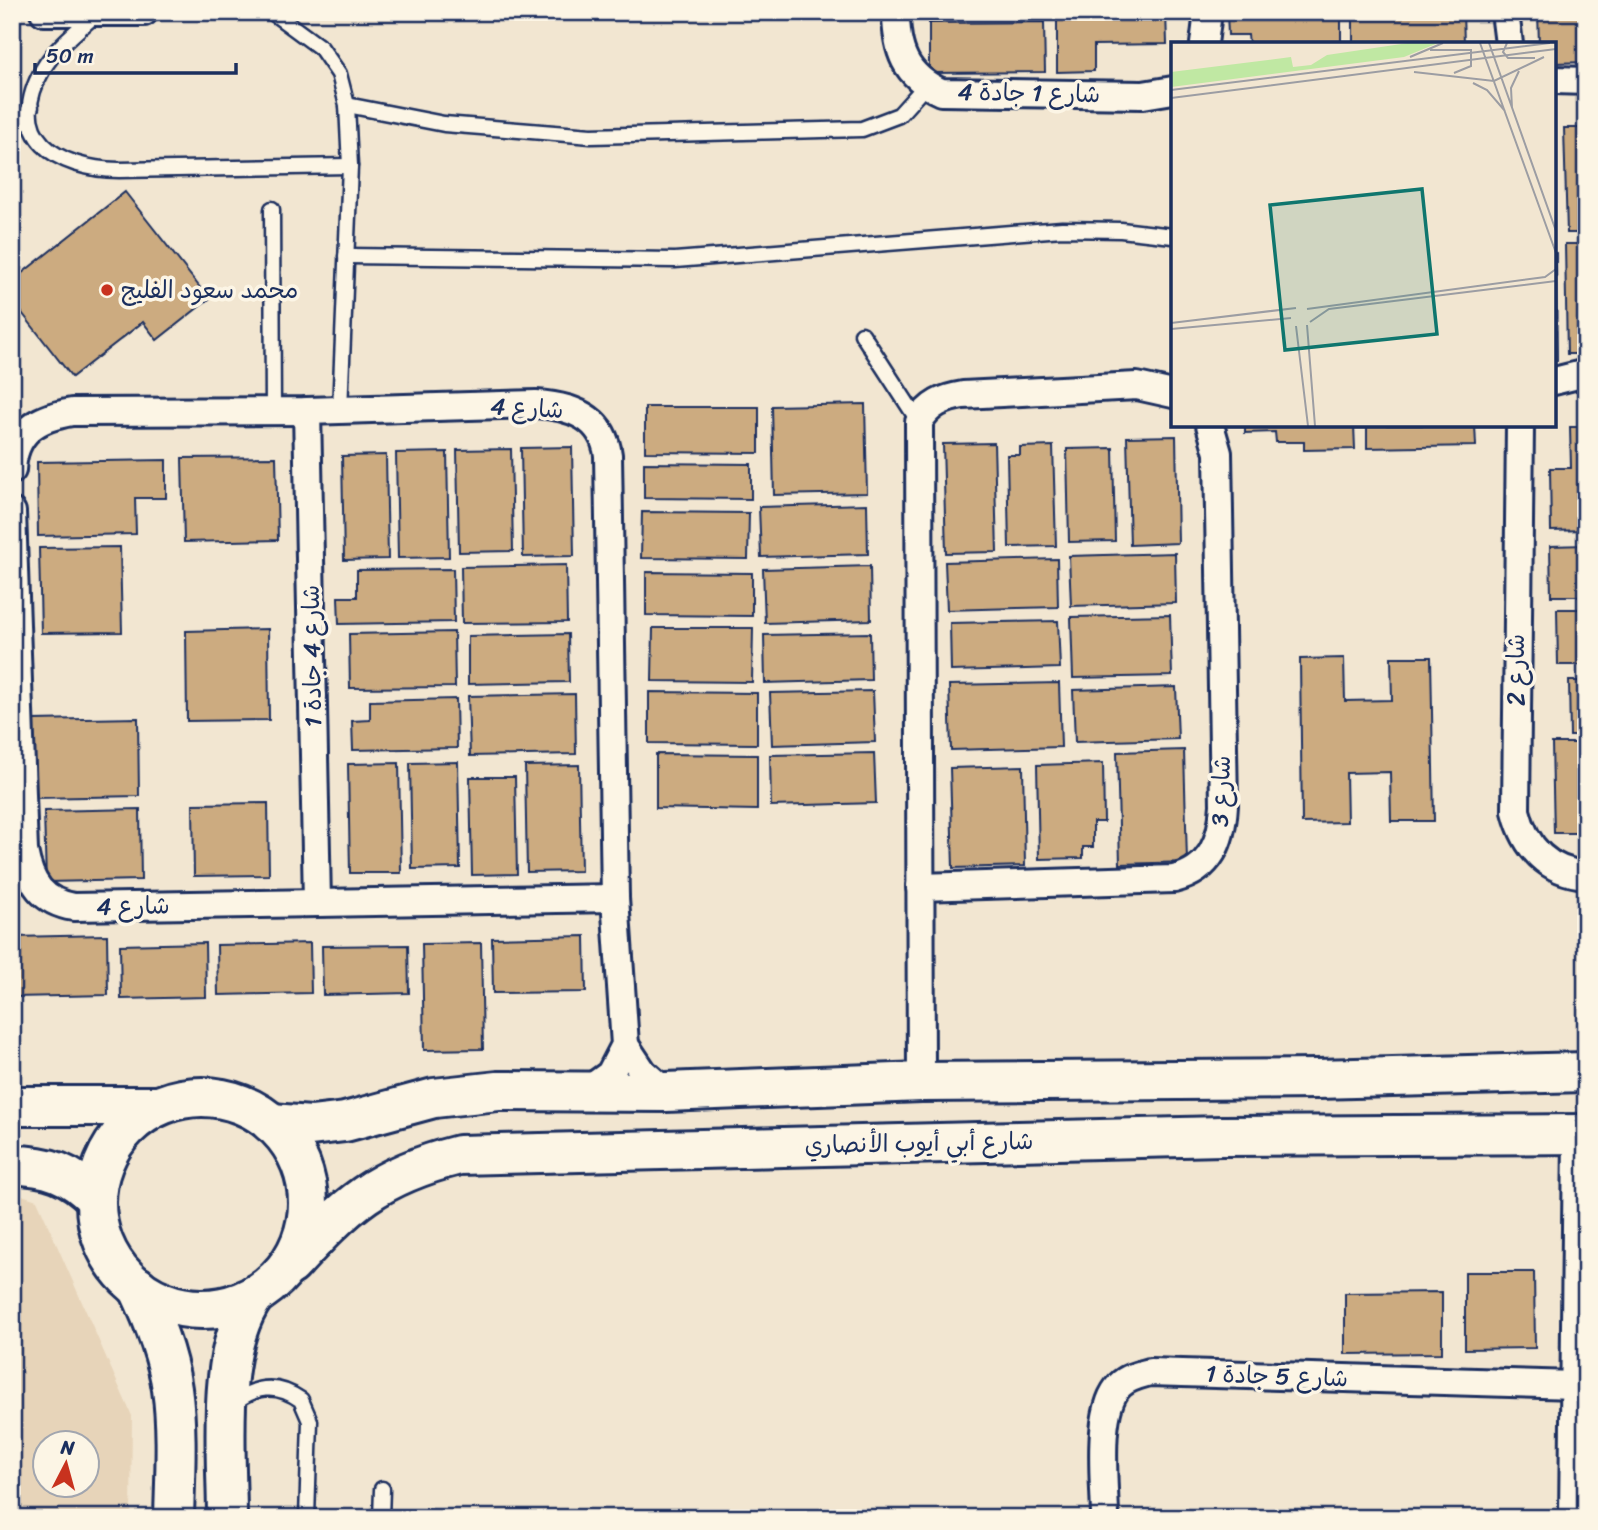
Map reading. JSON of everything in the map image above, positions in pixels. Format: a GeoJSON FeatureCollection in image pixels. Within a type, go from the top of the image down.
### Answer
{"type":"FeatureCollection","features":[{"type":"Feature","properties":{"kind":"street"},"geometry":{"type":"LineString","coordinates":[[44,12],[144,12]]}},
{"type":"Feature","properties":{"kind":"street","name":"شارع 1 جادة 4"},"geometry":{"type":"LineString","coordinates":[[897,12],[901,55],[917,78],[942,92],[1143,95],[1171,90]]}},
{"type":"Feature","properties":{"kind":"street"},"geometry":{"type":"LineString","coordinates":[[1204,42],[1208,12]]}},
{"type":"Feature","properties":{"kind":"street"},"geometry":{"type":"LineString","coordinates":[[1506,12],[1510,42]]}},
{"type":"Feature","properties":{"kind":"street"},"geometry":{"type":"LineString","coordinates":[[1556,80],[1586,81]]}},
{"type":"Feature","properties":{"kind":"street"},"geometry":{"type":"LineString","coordinates":[[1556,380],[1586,373]]}},
{"type":"Feature","properties":{"kind":"street"},"geometry":{"type":"LineString","coordinates":[[921,1082],[919,422],[933,405],[963,395],[1136,386],[1171,394]]}},
{"type":"Feature","properties":{"kind":"street","name":"شارع 4"},"geometry":{"type":"LineString","coordinates":[[12,470],[13,456],[24,431],[51,415],[72,412],[307,411],[548,405],[583,415],[600,430],[608,455],[615,898],[625,1045]]}},
{"type":"Feature","properties":{"kind":"street","name":"شارع 4 جادة 1"},"geometry":{"type":"LineString","coordinates":[[307,411],[317,902]]}},
{"type":"Feature","properties":{"kind":"street","name":"شارع 3"},"geometry":{"type":"LineString","coordinates":[[920,887],[1174,879],[1190,875],[1202,867],[1211,855],[1219,842],[1224,805],[1218,453],[1211,427]]}},
{"type":"Feature","properties":{"kind":"street","name":"شارع 2"},"geometry":{"type":"LineString","coordinates":[[1520,427],[1516,811],[1524,833],[1547,863],[1565,873],[1586,875]]}},
{"type":"Feature","properties":{"kind":"street","name":"شارع 4"},"geometry":{"type":"LineString","coordinates":[[12,512],[23,839],[26,864],[37,889],[58,904],[74,907],[615,898]]}},
{"type":"Feature","properties":{"kind":"street"},"geometry":{"type":"LineString","coordinates":[[585,1092],[610,1073],[625,1045],[643,1072],[666,1092]]}},
{"type":"Feature","properties":{"kind":"street"},"geometry":{"type":"LineString","coordinates":[[271,1123],[311,1126],[345,1122],[456,1094],[666,1092],[921,1082],[1317,1079],[1586,1072]]}},
{"type":"Feature","properties":{"kind":"street"},"geometry":{"type":"LineString","coordinates":[[1317,1079],[1297,1091],[1293,1114],[1301,1127],[1322,1135]]}},
{"type":"Feature","properties":{"kind":"street"},"geometry":{"type":"LineString","coordinates":[[1216,1080],[1233,1086],[1243,1101],[1244,1110],[1237,1126],[1222,1136]]}},
{"type":"Feature","properties":{"kind":"street"},"geometry":{"type":"LineString","coordinates":[[12,1106],[158,1106],[189,1097],[220,1098],[250,1108],[280,1129],[300,1160],[310,1195],[306,1232],[291,1265],[270,1287],[232,1307],[191,1310],[151,1297],[119,1271],[102,1243],[95,1211],[96,1199],[98,1179],[110,1149],[131,1124],[158,1106]]}},
{"type":"Feature","properties":{"kind":"street"},"geometry":{"type":"LineString","coordinates":[[1573,1518],[1582,1134]]}},
{"type":"Feature","properties":{"kind":"street","name":"شارع أبي أيوب الأنصاري"},"geometry":{"type":"LineString","coordinates":[[291,1265],[337,1215],[361,1195],[408,1169],[459,1155],[1222,1136],[1582,1134]]}},
{"type":"Feature","properties":{"kind":"street"},"geometry":{"type":"LineString","coordinates":[[12,1165],[43,1166],[69,1175],[96,1199]]}},
{"type":"Feature","properties":{"kind":"street"},"geometry":{"type":"LineString","coordinates":[[138,1287],[156,1331],[172,1389],[175,1440],[174,1518]]}},
{"type":"Feature","properties":{"kind":"street"},"geometry":{"type":"LineString","coordinates":[[227,1518],[227,1408],[234,1341],[244,1310],[255,1294]]}},
{"type":"Feature","properties":{"kind":"street","name":"شارع 5 جادة 1"},"geometry":{"type":"LineString","coordinates":[[1105,1518],[1107,1407],[1117,1387],[1136,1376],[1150,1372],[1575,1385]]}},
{"type":"Feature","properties":{"kind":"lane"},"geometry":{"type":"LineString","coordinates":[[272,12],[321,48],[339,74],[347,105],[349,166],[340,410]]}},
{"type":"Feature","properties":{"kind":"lane"},"geometry":{"type":"LineString","coordinates":[[96,13],[61,46],[44,69],[32,107],[32,125],[37,138],[47,150],[69,163],[96,170],[349,166]]}},
{"type":"Feature","properties":{"kind":"lane"},"geometry":{"type":"LineString","coordinates":[[347,105],[444,124],[579,136],[862,130],[899,115],[926,85]]}},
{"type":"Feature","properties":{"kind":"lane"},"geometry":{"type":"LineString","coordinates":[[12,135],[32,107]]}},
{"type":"Feature","properties":{"kind":"lane"},"geometry":{"type":"LineString","coordinates":[[272,209],[273,411]]}},
{"type":"Feature","properties":{"kind":"lane"},"geometry":{"type":"LineString","coordinates":[[346,256],[665,260],[1062,229],[1121,230],[1171,236]]}},
{"type":"Feature","properties":{"kind":"lane"},"geometry":{"type":"LineString","coordinates":[[862,334],[919,422]]}},
{"type":"Feature","properties":{"kind":"lane"},"geometry":{"type":"LineString","coordinates":[[227,1408],[244,1394],[265,1388],[278,1388],[301,1400],[310,1421],[307,1518]]}},
{"type":"Feature","properties":{"kind":"lane"},"geometry":{"type":"LineString","coordinates":[[382,1489],[382,1518]]}},
{"type":"Feature","properties":{"kind":"shaded area"},"geometry":{"type":"Polygon","coordinates":[[[19,1194],[37,1200],[132,1416],[131,1518],[12,1518],[12,1195],[19,1194]]]}},
{"type":"Feature","properties":{"kind":"building"},"geometry":{"type":"Polygon","coordinates":[[[764,12],[857,12],[857,16],[764,17],[764,12]]]}},
{"type":"Feature","properties":{"kind":"building"},"geometry":{"type":"Polygon","coordinates":[[[1057,12],[1166,12],[1167,44],[1094,45],[1094,71],[1057,72],[1057,12]]]}},
{"type":"Feature","properties":{"kind":"building"},"geometry":{"type":"Polygon","coordinates":[[[1227,12],[1341,12],[1341,42],[1249,42],[1248,35],[1228,35],[1227,12]]]}},
{"type":"Feature","properties":{"kind":"building"},"geometry":{"type":"Polygon","coordinates":[[[1353,12],[1463,12],[1464,42],[1353,42],[1353,12]]]}},
{"type":"Feature","properties":{"kind":"building"},"geometry":{"type":"Polygon","coordinates":[[[1538,12],[1586,12],[1586,62],[1556,63],[1556,42],[1539,42],[1538,12]]]}},
{"type":"Feature","properties":{"kind":"building"},"geometry":{"type":"Polygon","coordinates":[[[1044,22],[1045,72],[929,73],[929,23],[1044,22]]]}},
{"type":"Feature","properties":{"kind":"building"},"geometry":{"type":"Polygon","coordinates":[[[1564,128],[1586,128],[1586,233],[1567,233],[1564,128]]]}},
{"type":"Feature","properties":{"kind":"building","name":"محمد سعود الفليج"},"geometry":{"type":"Polygon","coordinates":[[[125,192],[209,299],[157,340],[143,322],[72,377],[12,300],[12,281],[125,192]]]}},
{"type":"Feature","properties":{"kind":"building"},"geometry":{"type":"Polygon","coordinates":[[[1565,244],[1586,244],[1586,354],[1567,354],[1565,244]]]}},
{"type":"Feature","properties":{"kind":"building"},"geometry":{"type":"Polygon","coordinates":[[[1556,253],[1557,361],[1556,361],[1556,253]]]}},
{"type":"Feature","properties":{"kind":"building"},"geometry":{"type":"Polygon","coordinates":[[[865,404],[867,493],[774,495],[772,406],[865,404]]]}},
{"type":"Feature","properties":{"kind":"building"},"geometry":{"type":"Polygon","coordinates":[[[645,407],[759,407],[759,453],[645,452],[645,407]]]}},
{"type":"Feature","properties":{"kind":"building"},"geometry":{"type":"Polygon","coordinates":[[[1245,427],[1354,427],[1355,449],[1304,450],[1304,442],[1276,442],[1275,432],[1245,433],[1245,427]]]}},
{"type":"Feature","properties":{"kind":"building"},"geometry":{"type":"Polygon","coordinates":[[[1367,427],[1475,427],[1476,446],[1367,448],[1367,427]]]}},
{"type":"Feature","properties":{"kind":"building"},"geometry":{"type":"Polygon","coordinates":[[[1570,427],[1586,427],[1586,530],[1551,531],[1550,468],[1571,468],[1570,427]]]}},
{"type":"Feature","properties":{"kind":"building"},"geometry":{"type":"Polygon","coordinates":[[[1176,436],[1178,543],[1130,545],[1127,437],[1176,436]]]}},
{"type":"Feature","properties":{"kind":"building"},"geometry":{"type":"Polygon","coordinates":[[[994,443],[997,552],[946,553],[943,444],[994,443]]]}},
{"type":"Feature","properties":{"kind":"building"},"geometry":{"type":"Polygon","coordinates":[[[1053,446],[1056,546],[1009,547],[1007,455],[1020,455],[1020,447],[1053,446]]]}},
{"type":"Feature","properties":{"kind":"building"},"geometry":{"type":"Polygon","coordinates":[[[572,447],[574,556],[523,557],[521,448],[572,447]]]}},
{"type":"Feature","properties":{"kind":"building"},"geometry":{"type":"Polygon","coordinates":[[[1113,448],[1115,541],[1069,542],[1067,449],[1113,448]]]}},
{"type":"Feature","properties":{"kind":"building"},"geometry":{"type":"Polygon","coordinates":[[[511,449],[513,551],[459,552],[457,450],[511,449]]]}},
{"type":"Feature","properties":{"kind":"building"},"geometry":{"type":"Polygon","coordinates":[[[447,452],[449,557],[398,558],[396,453],[447,452]]]}},
{"type":"Feature","properties":{"kind":"building"},"geometry":{"type":"Polygon","coordinates":[[[386,455],[388,559],[344,560],[342,456],[386,455]]]}},
{"type":"Feature","properties":{"kind":"building"},"geometry":{"type":"Polygon","coordinates":[[[276,457],[278,540],[184,542],[182,458],[276,457]]]}},
{"type":"Feature","properties":{"kind":"building"},"geometry":{"type":"Polygon","coordinates":[[[166,460],[166,498],[135,498],[136,534],[38,536],[37,462],[166,460]]]}},
{"type":"Feature","properties":{"kind":"building"},"geometry":{"type":"Polygon","coordinates":[[[644,463],[751,464],[751,499],[644,498],[644,463]]]}},
{"type":"Feature","properties":{"kind":"building"},"geometry":{"type":"Polygon","coordinates":[[[867,504],[868,554],[761,557],[759,507],[867,504]]]}},
{"type":"Feature","properties":{"kind":"building"},"geometry":{"type":"Polygon","coordinates":[[[642,512],[749,513],[748,559],[641,558],[642,512]]]}},
{"type":"Feature","properties":{"kind":"building"},"geometry":{"type":"Polygon","coordinates":[[[1586,545],[1586,596],[1551,596],[1550,546],[1586,545]]]}},
{"type":"Feature","properties":{"kind":"building"},"geometry":{"type":"Polygon","coordinates":[[[120,547],[122,632],[41,633],[39,548],[120,547]]]}},
{"type":"Feature","properties":{"kind":"building"},"geometry":{"type":"Polygon","coordinates":[[[1175,553],[1176,603],[1071,606],[1069,556],[1175,553]]]}},
{"type":"Feature","properties":{"kind":"building"},"geometry":{"type":"Polygon","coordinates":[[[1057,559],[1058,607],[947,610],[945,562],[1057,559]]]}},
{"type":"Feature","properties":{"kind":"building"},"geometry":{"type":"Polygon","coordinates":[[[566,565],[567,622],[462,623],[461,567],[566,565]]]}},
{"type":"Feature","properties":{"kind":"building"},"geometry":{"type":"Polygon","coordinates":[[[870,566],[871,620],[765,623],[763,569],[870,566]]]}},
{"type":"Feature","properties":{"kind":"building"},"geometry":{"type":"Polygon","coordinates":[[[453,569],[454,622],[339,624],[338,597],[357,597],[357,570],[453,569]]]}},
{"type":"Feature","properties":{"kind":"building"},"geometry":{"type":"Polygon","coordinates":[[[646,572],[752,573],[752,616],[646,615],[646,572]]]}},
{"type":"Feature","properties":{"kind":"building"},"geometry":{"type":"Polygon","coordinates":[[[1557,609],[1586,609],[1586,665],[1558,665],[1557,609]]]}},
{"type":"Feature","properties":{"kind":"building"},"geometry":{"type":"Polygon","coordinates":[[[1170,615],[1172,676],[1073,678],[1071,617],[1170,615]]]}},
{"type":"Feature","properties":{"kind":"building"},"geometry":{"type":"Polygon","coordinates":[[[1058,621],[1060,668],[951,671],[950,623],[1058,621]]]}},
{"type":"Feature","properties":{"kind":"building"},"geometry":{"type":"Polygon","coordinates":[[[653,628],[753,628],[752,682],[652,681],[653,628]]]}},
{"type":"Feature","properties":{"kind":"building"},"geometry":{"type":"Polygon","coordinates":[[[268,629],[269,720],[187,721],[186,631],[268,629]]]}},
{"type":"Feature","properties":{"kind":"building"},"geometry":{"type":"Polygon","coordinates":[[[454,632],[455,687],[350,688],[349,634],[454,632]]]}},
{"type":"Feature","properties":{"kind":"building"},"geometry":{"type":"Polygon","coordinates":[[[870,633],[871,680],[765,683],[764,635],[870,633]]]}},
{"type":"Feature","properties":{"kind":"building"},"geometry":{"type":"Polygon","coordinates":[[[568,634],[569,682],[468,684],[468,636],[568,634]]]}},
{"type":"Feature","properties":{"kind":"building"},"geometry":{"type":"Polygon","coordinates":[[[1391,657],[1431,657],[1434,821],[1391,821],[1390,772],[1346,773],[1347,822],[1302,823],[1300,659],[1344,658],[1345,701],[1392,700],[1391,657]]]}},
{"type":"Feature","properties":{"kind":"building"},"geometry":{"type":"Polygon","coordinates":[[[1569,681],[1586,681],[1586,736],[1570,736],[1569,681]]]}},
{"type":"Feature","properties":{"kind":"building"},"geometry":{"type":"Polygon","coordinates":[[[1059,683],[1061,747],[951,750],[949,685],[1059,683]]]}},
{"type":"Feature","properties":{"kind":"building"},"geometry":{"type":"Polygon","coordinates":[[[1176,687],[1178,739],[1075,742],[1073,690],[1176,687]]]}},
{"type":"Feature","properties":{"kind":"building"},"geometry":{"type":"Polygon","coordinates":[[[873,691],[875,742],[772,745],[770,693],[873,691]]]}},
{"type":"Feature","properties":{"kind":"building"},"geometry":{"type":"Polygon","coordinates":[[[649,692],[757,693],[757,744],[649,743],[649,692]]]}},
{"type":"Feature","properties":{"kind":"building"},"geometry":{"type":"Polygon","coordinates":[[[575,694],[576,754],[470,756],[468,696],[575,694]]]}},
{"type":"Feature","properties":{"kind":"building"},"geometry":{"type":"Polygon","coordinates":[[[456,699],[457,748],[353,750],[352,721],[370,720],[370,701],[456,699]]]}},
{"type":"Feature","properties":{"kind":"building"},"geometry":{"type":"Polygon","coordinates":[[[138,718],[139,796],[34,798],[33,720],[138,718]]]}},
{"type":"Feature","properties":{"kind":"building"},"geometry":{"type":"Polygon","coordinates":[[[1552,743],[1586,743],[1586,833],[1554,833],[1552,743]]]}},
{"type":"Feature","properties":{"kind":"building"},"geometry":{"type":"Polygon","coordinates":[[[1184,750],[1187,862],[1120,864],[1117,752],[1184,750]]]}},
{"type":"Feature","properties":{"kind":"building"},"geometry":{"type":"Polygon","coordinates":[[[874,753],[876,803],[771,806],[770,755],[874,753]]]}},
{"type":"Feature","properties":{"kind":"building"},"geometry":{"type":"Polygon","coordinates":[[[656,754],[757,755],[757,810],[656,808],[656,754]]]}},
{"type":"Feature","properties":{"kind":"building"},"geometry":{"type":"Polygon","coordinates":[[[458,762],[460,868],[412,869],[410,763],[458,762]]]}},
{"type":"Feature","properties":{"kind":"building"},"geometry":{"type":"Polygon","coordinates":[[[399,763],[401,873],[350,873],[348,764],[399,763]]]}},
{"type":"Feature","properties":{"kind":"building"},"geometry":{"type":"Polygon","coordinates":[[[1103,763],[1104,822],[1093,822],[1093,847],[1083,847],[1083,858],[1039,859],[1037,765],[1103,763]]]}},
{"type":"Feature","properties":{"kind":"building"},"geometry":{"type":"Polygon","coordinates":[[[579,765],[581,871],[527,872],[525,766],[579,765]]]}},
{"type":"Feature","properties":{"kind":"building"},"geometry":{"type":"Polygon","coordinates":[[[1023,766],[1025,866],[953,868],[950,768],[1023,766]]]}},
{"type":"Feature","properties":{"kind":"building"},"geometry":{"type":"Polygon","coordinates":[[[470,777],[515,777],[517,874],[472,875],[470,777]]]}},
{"type":"Feature","properties":{"kind":"building"},"geometry":{"type":"Polygon","coordinates":[[[268,803],[269,875],[194,876],[193,804],[268,803]]]}},
{"type":"Feature","properties":{"kind":"building"},"geometry":{"type":"Polygon","coordinates":[[[140,809],[141,880],[46,882],[44,811],[140,809]]]}},
{"type":"Feature","properties":{"kind":"building"},"geometry":{"type":"Polygon","coordinates":[[[107,935],[108,995],[14,997],[13,937],[107,935]]]}},
{"type":"Feature","properties":{"kind":"building"},"geometry":{"type":"Polygon","coordinates":[[[585,936],[586,992],[493,993],[492,938],[585,936]]]}},
{"type":"Feature","properties":{"kind":"building"},"geometry":{"type":"Polygon","coordinates":[[[205,943],[206,997],[121,999],[120,945],[205,943]]]}},
{"type":"Feature","properties":{"kind":"building"},"geometry":{"type":"Polygon","coordinates":[[[310,943],[311,993],[218,995],[217,945],[310,943]]]}},
{"type":"Feature","properties":{"kind":"building"},"geometry":{"type":"Polygon","coordinates":[[[481,943],[483,1049],[424,1050],[422,944],[481,943]]]}},
{"type":"Feature","properties":{"kind":"building"},"geometry":{"type":"Polygon","coordinates":[[[408,945],[409,993],[323,995],[322,946],[408,945]]]}},
{"type":"Feature","properties":{"kind":"building"},"geometry":{"type":"Polygon","coordinates":[[[1465,1272],[1534,1272],[1535,1348],[1465,1349],[1465,1272]]]}},
{"type":"Feature","properties":{"kind":"building"},"geometry":{"type":"Polygon","coordinates":[[[1442,1292],[1442,1353],[1345,1354],[1345,1293],[1442,1292]]]}},
{"type":"Feature","properties":{"kind":"place","name":"محمد سعود الفليج"},"geometry":{"type":"Point","coordinates":[107,290]}}]}
